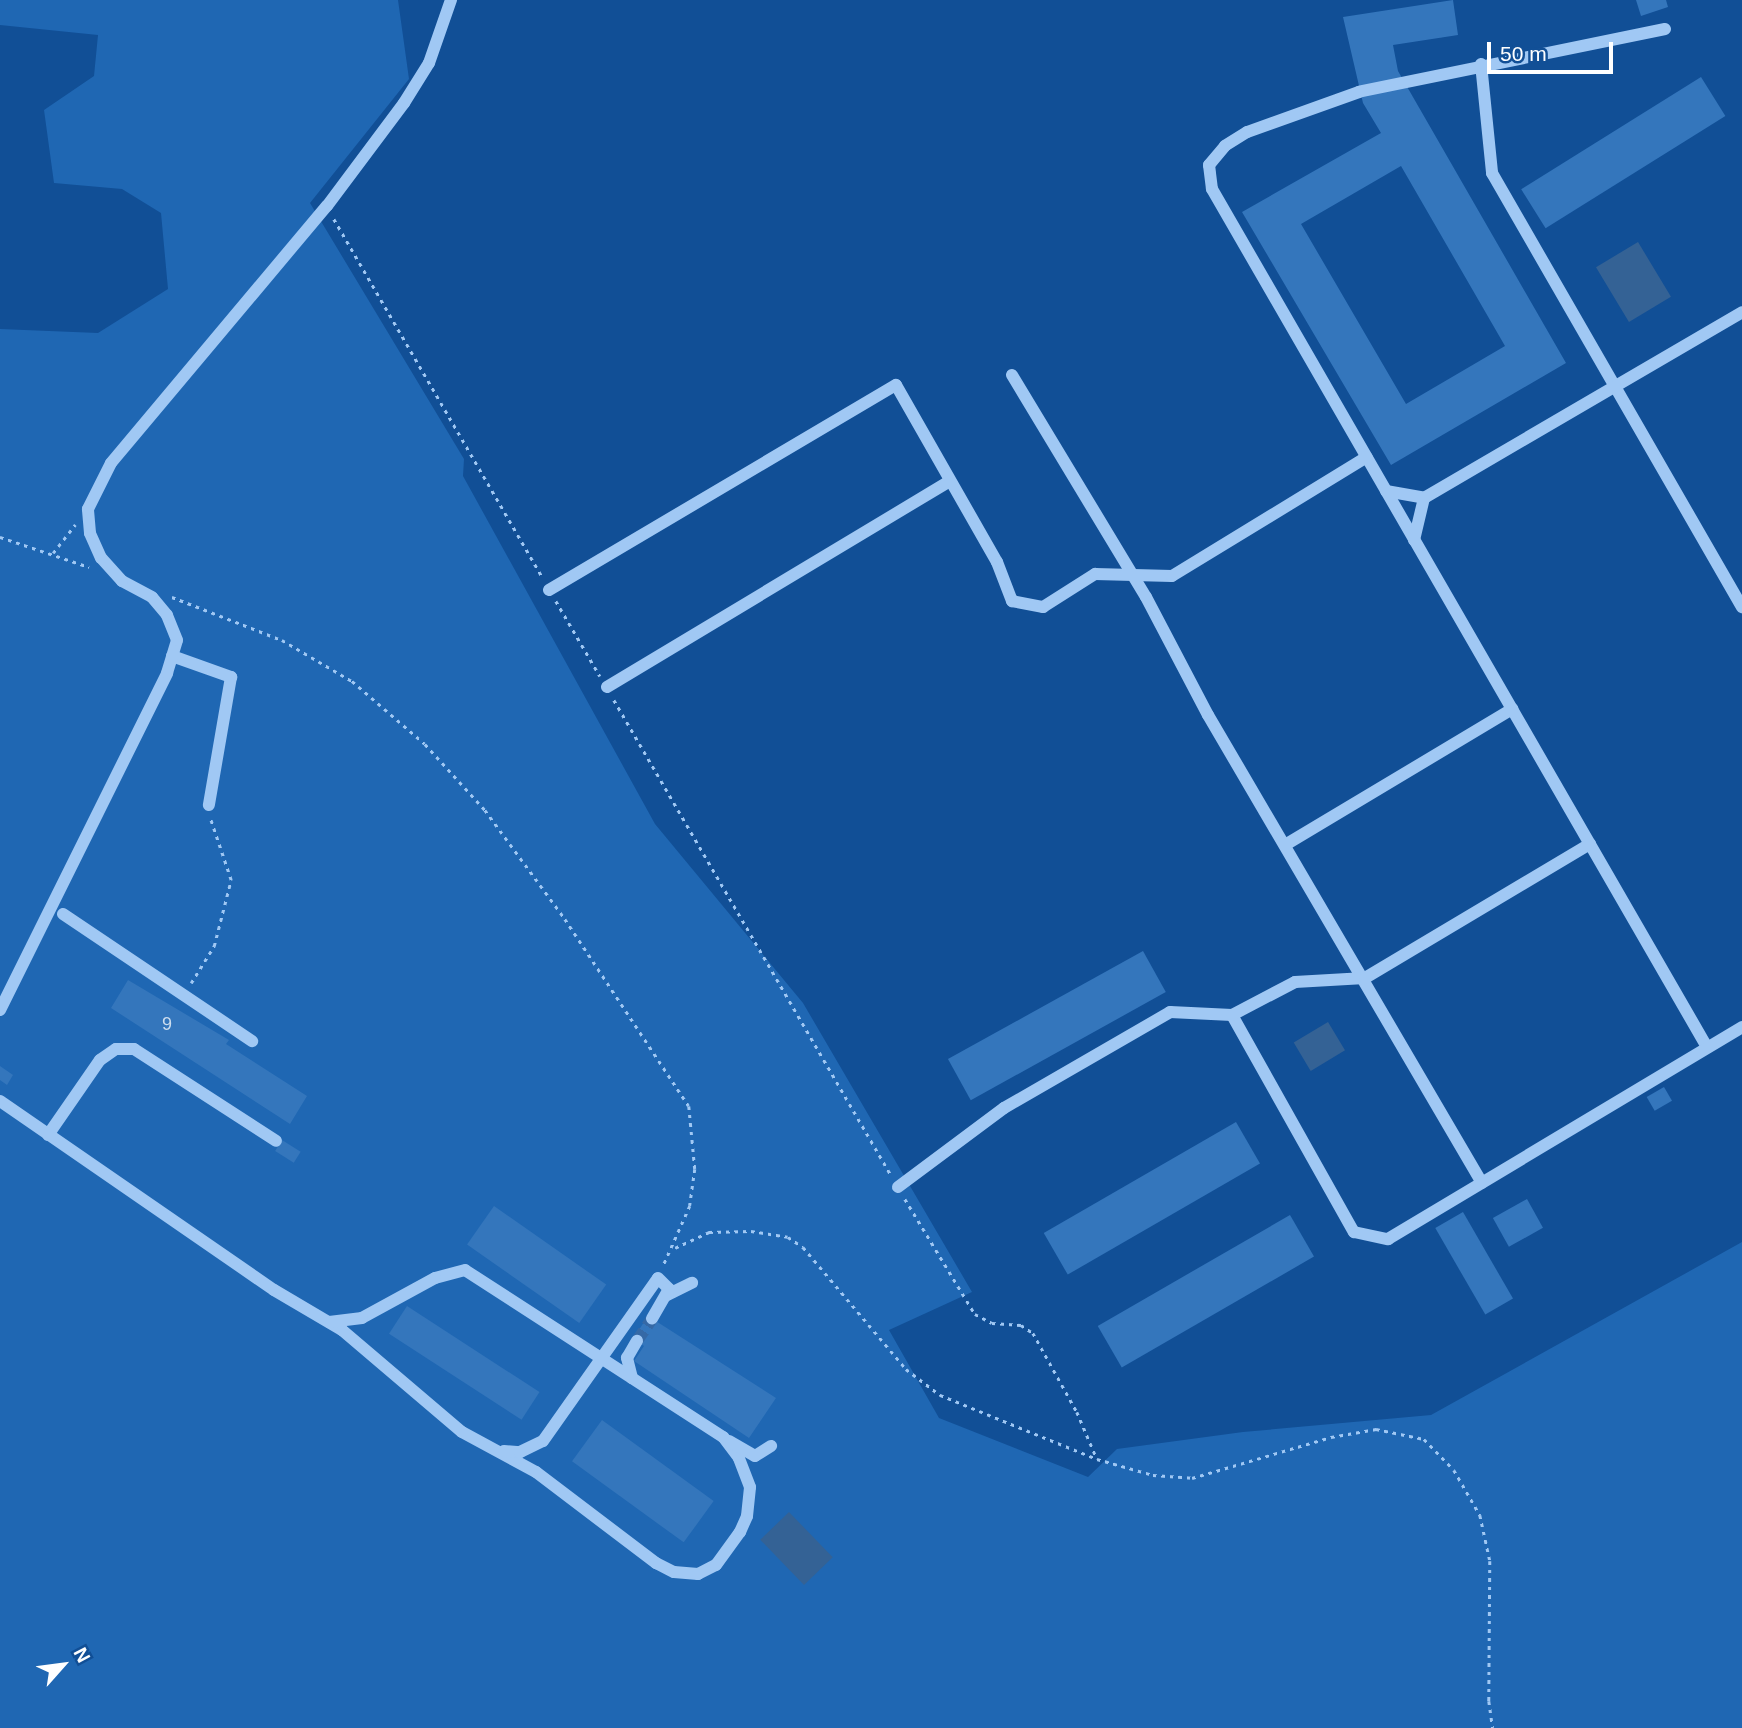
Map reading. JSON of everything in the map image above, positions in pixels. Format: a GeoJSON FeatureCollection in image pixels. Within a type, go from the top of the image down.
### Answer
{"type":"FeatureCollection","features":[{"type":"Feature","properties":{"kind":"lane"},"geometry":{"type":"LineString","coordinates":[[0,1010],[172,656],[177,640],[167,615],[101,558],[90,533],[88,509],[111,463],[327,206],[429,63],[451,0]]}},
{"type":"Feature","properties":{"kind":"lane"},"geometry":{"type":"LineString","coordinates":[[1665,29],[1481,64],[1359,92],[1247,132],[1225,146],[1209,165],[1212,189],[1707,1047]]}},
{"type":"Feature","properties":{"kind":"lane"},"geometry":{"type":"LineString","coordinates":[[1481,64],[1492,173],[1742,607]]}},
{"type":"Feature","properties":{"kind":"lane"},"geometry":{"type":"LineString","coordinates":[[1386,491],[1424,498],[1742,312]]}},
{"type":"Feature","properties":{"kind":"lane"},"geometry":{"type":"LineString","coordinates":[[1012,375],[1134,576],[1208,715],[1365,978],[1482,1183]]}},
{"type":"Feature","properties":{"kind":"lane"},"geometry":{"type":"LineString","coordinates":[[549,590],[895,386],[997,562],[1012,601],[1043,607],[1095,574],[1172,576],[1367,457]]}},
{"type":"Feature","properties":{"kind":"lane"},"geometry":{"type":"LineString","coordinates":[[607,687],[950,481]]}},
{"type":"Feature","properties":{"kind":"lane"},"geometry":{"type":"LineString","coordinates":[[1414,540],[1424,498]]}},
{"type":"Feature","properties":{"kind":"lane"},"geometry":{"type":"LineString","coordinates":[[172,656],[231,677],[209,805]]}},
{"type":"Feature","properties":{"kind":"lane"},"geometry":{"type":"LineString","coordinates":[[1285,845],[1512,709]]}},
{"type":"Feature","properties":{"kind":"lane"},"geometry":{"type":"LineString","coordinates":[[898,1187],[1004,1108],[1170,1012],[1232,1015],[1294,982],[1365,978],[1590,844]]}},
{"type":"Feature","properties":{"kind":"lane"},"geometry":{"type":"LineString","coordinates":[[63,914],[252,1041]]}},
{"type":"Feature","properties":{"kind":"lane"},"geometry":{"type":"LineString","coordinates":[[1232,1015],[1354,1232],[1388,1239],[1742,1027]]}},
{"type":"Feature","properties":{"kind":"lane"},"geometry":{"type":"LineString","coordinates":[[48,1135],[100,1060],[116,1049],[134,1049],[276,1141]]}},
{"type":"Feature","properties":{"kind":"lane"},"geometry":{"type":"LineString","coordinates":[[0,1101],[329,1322],[462,1432],[558,1486],[656,1563],[688,1576],[716,1565],[747,1516],[750,1501],[746,1471],[723,1437]]}},
{"type":"Feature","properties":{"kind":"lane"},"geometry":{"type":"LineString","coordinates":[[491,1449],[520,1452],[542,1441],[663,1266]]}},
{"type":"Feature","properties":{"kind":"lane"},"geometry":{"type":"LineString","coordinates":[[329,1322],[362,1318],[435,1278],[465,1270],[755,1456],[771,1446]]}},
{"type":"Feature","properties":{"kind":"lane"},"geometry":{"type":"LineString","coordinates":[[651,1283],[663,1279],[667,1295]]}},
{"type":"Feature","properties":{"kind":"lane"},"geometry":{"type":"LineString","coordinates":[[652,1319],[667,1295],[692,1283]]}},
{"type":"Feature","properties":{"kind":"lane"},"geometry":{"type":"LineString","coordinates":[[632,1378],[627,1358],[637,1341]]}},
{"type":"Feature","properties":{"kind":"path"},"geometry":{"type":"LineString","coordinates":[[327,206],[898,1187],[975,1314],[992,1323],[1021,1325],[1032,1333],[1077,1412],[1097,1459]]}},
{"type":"Feature","properties":{"kind":"path"},"geometry":{"type":"LineString","coordinates":[[53,552],[88,509]]}},
{"type":"Feature","properties":{"kind":"path"},"geometry":{"type":"LineString","coordinates":[[0,537],[53,552],[99,571]]}},
{"type":"Feature","properties":{"kind":"path"},"geometry":{"type":"LineString","coordinates":[[205,607],[310,655],[388,710],[485,810],[565,919],[689,1106],[695,1169],[690,1206],[663,1266]]}},
{"type":"Feature","properties":{"kind":"path"},"geometry":{"type":"LineString","coordinates":[[182,994],[214,946],[231,880],[211,830],[209,805]]}},
{"type":"Feature","properties":{"kind":"path"},"geometry":{"type":"LineString","coordinates":[[672,1249],[709,1232],[751,1231],[788,1237],[803,1247],[906,1369],[940,1395],[1128,1470],[1192,1478],[1331,1437],[1376,1429],[1409,1432],[1424,1439],[1454,1470],[1480,1515],[1490,1561],[1489,1702],[1493,1728]]}},
{"type":"Feature","properties":{"kind":"shaded area"},"geometry":{"type":"Polygon","coordinates":[[[0,0],[398,0],[409,79],[310,203],[464,459],[463,476],[655,824],[803,1003],[972,1292],[889,1330],[939,1418],[1088,1477],[1117,1449],[1243,1432],[1431,1415],[1742,1242],[1742,1728],[0,1728],[0,329],[98,333],[168,289],[161,213],[122,189],[54,183],[44,110],[94,76],[98,35],[0,25],[0,0]]]}},
{"type":"Feature","properties":{"kind":"shaded area"},"geometry":{"type":"Polygon","coordinates":[[[1638,242],[1671,297],[1629,322],[1596,267],[1638,242]]]}},
{"type":"Feature","properties":{"kind":"shaded area"},"geometry":{"type":"Polygon","coordinates":[[[1328,1022],[1345,1050],[1311,1071],[1294,1043],[1328,1022]]]}},
{"type":"Feature","properties":{"kind":"shaded area"},"geometry":{"type":"Polygon","coordinates":[[[789,1512],[833,1557],[804,1585],[760,1540],[789,1512]]]}},
{"type":"Feature","properties":{"kind":"building"},"geometry":{"type":"Polygon","coordinates":[[[1453,0],[1458,35],[1393,45],[1398,71],[1566,363],[1391,465],[1242,212],[1381,133],[1363,103],[1343,17],[1453,0]],[[1401,166],[1301,224],[1406,404],[1505,346],[1401,166]]]}},
{"type":"Feature","properties":{"kind":"building"},"geometry":{"type":"Polygon","coordinates":[[[1636,0],[1666,0],[1668,7],[1641,16],[1636,0]]]}},
{"type":"Feature","properties":{"kind":"building"},"geometry":{"type":"Polygon","coordinates":[[[1701,77],[1725,116],[1546,228],[1521,189],[1701,77]]]}},
{"type":"Feature","properties":{"kind":"building"},"geometry":{"type":"Polygon","coordinates":[[[1143,951],[1166,992],[971,1100],[948,1059],[1143,951]]]}},
{"type":"Feature","properties":{"kind":"building"},"geometry":{"type":"Polygon","coordinates":[[[128,980],[229,1040],[226,1044],[307,1096],[290,1124],[111,1008],[128,980]]]}},
{"type":"Feature","properties":{"kind":"building"},"geometry":{"type":"Polygon","coordinates":[[[0,1066],[13,1075],[7,1085],[0,1080],[0,1066]]]}},
{"type":"Feature","properties":{"kind":"building"},"geometry":{"type":"Polygon","coordinates":[[[1664,1087],[1672,1101],[1655,1111],[1647,1097],[1664,1087]]]}},
{"type":"Feature","properties":{"kind":"building"},"geometry":{"type":"Polygon","coordinates":[[[1236,1122],[1260,1164],[1068,1275],[1044,1233],[1236,1122]]]}},
{"type":"Feature","properties":{"kind":"building"},"geometry":{"type":"Polygon","coordinates":[[[282,1140],[301,1152],[294,1163],[275,1151],[282,1140]]]}},
{"type":"Feature","properties":{"kind":"building"},"geometry":{"type":"Polygon","coordinates":[[[1527,1199],[1543,1228],[1509,1247],[1493,1218],[1527,1199]]]}},
{"type":"Feature","properties":{"kind":"building"},"geometry":{"type":"Polygon","coordinates":[[[494,1206],[606,1285],[579,1323],[467,1245],[494,1206]]]}},
{"type":"Feature","properties":{"kind":"building"},"geometry":{"type":"Polygon","coordinates":[[[1463,1212],[1513,1299],[1485,1315],[1435,1228],[1463,1212]]]}},
{"type":"Feature","properties":{"kind":"building"},"geometry":{"type":"Polygon","coordinates":[[[1290,1215],[1314,1257],[1122,1368],[1098,1326],[1290,1215]]]}},
{"type":"Feature","properties":{"kind":"building"},"geometry":{"type":"Polygon","coordinates":[[[407,1306],[540,1392],[522,1420],[389,1334],[407,1306]]]}},
{"type":"Feature","properties":{"kind":"building"},"geometry":{"type":"Polygon","coordinates":[[[648,1316],[776,1398],[749,1438],[634,1361],[644,1346],[633,1339],[648,1316]]]}},
{"type":"Feature","properties":{"kind":"building"},"geometry":{"type":"Polygon","coordinates":[[[602,1420],[714,1501],[684,1542],[572,1461],[602,1420]]]}},
{"type":"Feature","properties":{"kind":"tunnel"},"geometry":{"type":"LineString","coordinates":[[637,1341],[652,1319]]}}]}
